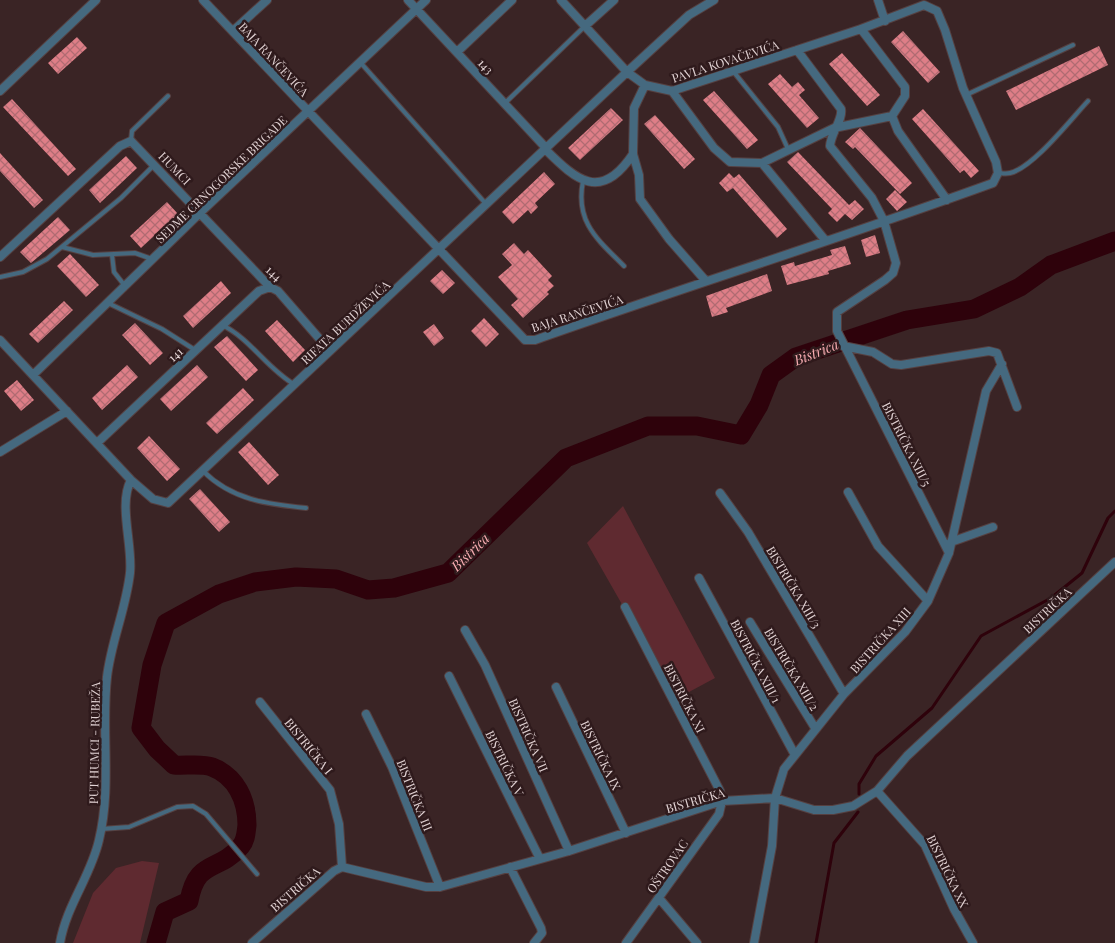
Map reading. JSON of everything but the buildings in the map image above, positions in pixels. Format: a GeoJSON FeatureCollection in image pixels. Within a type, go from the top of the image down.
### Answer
{"type":"FeatureCollection","features":[{"type":"Feature","properties":{"kind":"street"},"geometry":{"type":"LineString","coordinates":[[0,91],[96,0]]}},
{"type":"Feature","properties":{"kind":"street","name":"BAJA RANČEVIĆA"},"geometry":{"type":"LineString","coordinates":[[203,0],[525,340],[535,340],[706,280],[947,200],[993,183],[998,173]]}},
{"type":"Feature","properties":{"kind":"street"},"geometry":{"type":"LineString","coordinates":[[233,32],[267,0]]}},
{"type":"Feature","properties":{"kind":"street","name":"143"},"geometry":{"type":"LineString","coordinates":[[408,0],[569,173],[583,181]]}},
{"type":"Feature","properties":{"kind":"street","name":"SEDME CRNOGORSKE BRIGADE"},"geometry":{"type":"LineString","coordinates":[[33,375],[201,212],[426,0]]}},
{"type":"Feature","properties":{"kind":"street"},"geometry":{"type":"LineString","coordinates":[[457,52],[512,0]]}},
{"type":"Feature","properties":{"kind":"street","name":"PAVLA KOVAČEVIĆA"},"geometry":{"type":"LineString","coordinates":[[561,0],[627,72],[645,85],[672,92],[861,29],[926,4]]}},
{"type":"Feature","properties":{"kind":"street"},"geometry":{"type":"LineString","coordinates":[[585,26],[614,0]]}},
{"type":"Feature","properties":{"kind":"street","name":"RIFATA BURDŽEVIĆA"},"geometry":{"type":"LineString","coordinates":[[0,340],[131,480],[153,499],[164,504],[173,500],[627,72],[689,15],[714,0]]}},
{"type":"Feature","properties":{"kind":"street"},"geometry":{"type":"LineString","coordinates":[[878,0],[885,20]]}},
{"type":"Feature","properties":{"kind":"street"},"geometry":{"type":"LineString","coordinates":[[926,4],[937,11],[966,95],[996,162],[998,173]]}},
{"type":"Feature","properties":{"kind":"street"},"geometry":{"type":"LineString","coordinates":[[672,92],[714,148],[730,162],[762,163],[834,128],[892,116],[905,96],[904,87],[861,29]]}},
{"type":"Feature","properties":{"kind":"street"},"geometry":{"type":"LineString","coordinates":[[797,50],[841,109],[841,116],[834,128],[830,146],[872,198],[884,221]]}},
{"type":"Feature","properties":{"kind":"street"},"geometry":{"type":"LineString","coordinates":[[645,85],[634,108],[633,154],[639,175],[640,200],[669,239],[706,280]]}},
{"type":"Feature","properties":{"kind":"street"},"geometry":{"type":"LineString","coordinates":[[892,116],[898,131],[947,200]]}},
{"type":"Feature","properties":{"kind":"street"},"geometry":{"type":"LineString","coordinates":[[0,257],[120,146],[131,141]]}},
{"type":"Feature","properties":{"kind":"street","name":"HUMCI"},"geometry":{"type":"LineString","coordinates":[[131,141],[201,212]]}},
{"type":"Feature","properties":{"kind":"street"},"geometry":{"type":"LineString","coordinates":[[583,181],[595,183],[607,181],[617,175],[633,154]]}},
{"type":"Feature","properties":{"kind":"street"},"geometry":{"type":"LineString","coordinates":[[762,163],[825,240]]}},
{"type":"Feature","properties":{"kind":"street","name":"144"},"geometry":{"type":"LineString","coordinates":[[201,212],[270,286],[278,291],[330,351]]}},
{"type":"Feature","properties":{"kind":"street","name":"BISTRIČKA XIII/5"},"geometry":{"type":"LineString","coordinates":[[884,221],[896,263],[893,273],[837,312],[836,331],[949,554]]}},
{"type":"Feature","properties":{"kind":"street","name":"141"},"geometry":{"type":"LineString","coordinates":[[97,443],[259,291],[270,286]]}},
{"type":"Feature","properties":{"kind":"street"},"geometry":{"type":"LineString","coordinates":[[843,346],[873,352],[892,364],[901,365],[989,351],[997,353],[1017,407]]}},
{"type":"Feature","properties":{"kind":"street","name":"BISTRIČKA XIII"},"geometry":{"type":"LineString","coordinates":[[754,943],[772,846],[775,798],[784,769],[844,694],[905,632],[928,601],[949,554],[986,391],[1002,364]]}},
{"type":"Feature","properties":{"kind":"street"},"geometry":{"type":"LineString","coordinates":[[0,452],[67,410]]}},
{"type":"Feature","properties":{"kind":"street","name":"PUT HUMCI - RUBEŽA"},"geometry":{"type":"LineString","coordinates":[[60,943],[63,925],[93,860],[102,828],[105,805],[107,677],[130,574],[126,500],[127,487],[131,480]]}},
{"type":"Feature","properties":{"kind":"street"},"geometry":{"type":"LineString","coordinates":[[848,492],[878,546],[928,601]]}},
{"type":"Feature","properties":{"kind":"street","name":"BISTRIČKA XIII/3"},"geometry":{"type":"LineString","coordinates":[[720,493],[748,532],[844,694]]}},
{"type":"Feature","properties":{"kind":"street"},"geometry":{"type":"LineString","coordinates":[[951,542],[993,527]]}},
{"type":"Feature","properties":{"kind":"street","name":"BISTRIČKA"},"geometry":{"type":"LineString","coordinates":[[252,943],[326,878],[342,867],[426,887],[440,887],[569,851],[722,801],[775,798],[814,810],[833,810],[852,806],[877,791],[907,756],[1115,562]]}},
{"type":"Feature","properties":{"kind":"street","name":"BISTRIČKA XIII/1"},"geometry":{"type":"LineString","coordinates":[[698,578],[794,755]]}},
{"type":"Feature","properties":{"kind":"street","name":"BISTRIČKA XI"},"geometry":{"type":"LineString","coordinates":[[625,607],[720,791],[722,801]]}},
{"type":"Feature","properties":{"kind":"street","name":"BISTRIČKA XIII/2"},"geometry":{"type":"LineString","coordinates":[[750,622],[815,728]]}},
{"type":"Feature","properties":{"kind":"street","name":"BISTRIČKA VII"},"geometry":{"type":"LineString","coordinates":[[465,630],[485,665],[569,851]]}},
{"type":"Feature","properties":{"kind":"street","name":"BISTRIČKA V"},"geometry":{"type":"LineString","coordinates":[[450,676],[540,859]]}},
{"type":"Feature","properties":{"kind":"street","name":"BISTRIČKA IX"},"geometry":{"type":"LineString","coordinates":[[556,687],[626,832]]}},
{"type":"Feature","properties":{"kind":"street","name":"BISTRIČKA I"},"geometry":{"type":"LineString","coordinates":[[260,702],[330,790],[339,824],[342,867]]}},
{"type":"Feature","properties":{"kind":"street","name":"BISTRIČKA III"},"geometry":{"type":"LineString","coordinates":[[366,714],[392,768],[440,887]]}},
{"type":"Feature","properties":{"kind":"street","name":"BISTRIČKA XX"},"geometry":{"type":"LineString","coordinates":[[877,791],[925,845],[946,894],[973,943]]}},
{"type":"Feature","properties":{"kind":"street","name":"OŠTROVAC"},"geometry":{"type":"LineString","coordinates":[[626,943],[718,814],[722,801]]}},
{"type":"Feature","properties":{"kind":"street"},"geometry":{"type":"LineString","coordinates":[[510,868],[541,928],[542,932],[534,943]]}},
{"type":"Feature","properties":{"kind":"street"},"geometry":{"type":"LineString","coordinates":[[658,898],[697,943]]}},
{"type":"Feature","properties":{"kind":"lane"},"geometry":{"type":"LineString","coordinates":[[505,103],[585,26]]}},
{"type":"Feature","properties":{"kind":"lane"},"geometry":{"type":"LineString","coordinates":[[966,95],[1073,45]]}},
{"type":"Feature","properties":{"kind":"lane"},"geometry":{"type":"LineString","coordinates":[[360,62],[486,204]]}},
{"type":"Feature","properties":{"kind":"lane"},"geometry":{"type":"LineString","coordinates":[[733,71],[778,127],[788,149]]}},
{"type":"Feature","properties":{"kind":"lane"},"geometry":{"type":"LineString","coordinates":[[131,141],[132,131],[168,96]]}},
{"type":"Feature","properties":{"kind":"lane"},"geometry":{"type":"LineString","coordinates":[[998,173],[1010,173],[1023,166],[1041,151],[1088,101]]}},
{"type":"Feature","properties":{"kind":"lane"},"geometry":{"type":"LineString","coordinates":[[0,277],[31,269],[62,247],[121,198],[155,164]]}},
{"type":"Feature","properties":{"kind":"lane"},"geometry":{"type":"LineString","coordinates":[[583,181],[580,198],[586,222],[591,231],[624,266]]}},
{"type":"Feature","properties":{"kind":"lane"},"geometry":{"type":"LineString","coordinates":[[62,247],[83,253],[112,255],[136,253],[153,259]]}},
{"type":"Feature","properties":{"kind":"lane"},"geometry":{"type":"LineString","coordinates":[[112,255],[114,272],[125,286]]}},
{"type":"Feature","properties":{"kind":"lane"},"geometry":{"type":"LineString","coordinates":[[108,303],[162,329],[195,350]]}},
{"type":"Feature","properties":{"kind":"lane"},"geometry":{"type":"LineString","coordinates":[[222,325],[237,334],[267,365],[295,385]]}},
{"type":"Feature","properties":{"kind":"lane"},"geometry":{"type":"LineString","coordinates":[[203,471],[224,488],[246,498],[306,508]]}},
{"type":"Feature","properties":{"kind":"lane"},"geometry":{"type":"LineString","coordinates":[[102,828],[129,827],[177,807],[188,806],[198,808],[206,814],[244,862],[257,874]]}},
{"type":"Feature","properties":{"kind":"shaded area"},"geometry":{"type":"Polygon","coordinates":[[[623,506],[715,678],[676,699],[587,543],[623,506]]]}},
{"type":"Feature","properties":{"kind":"shaded area"},"geometry":{"type":"Polygon","coordinates":[[[142,861],[159,863],[140,943],[73,943],[93,893],[116,868],[142,861]]]}},
{"type":"Feature","properties":{"kind":"waterway","name":"Bistrica"},"geometry":{"type":"LineString","coordinates":[[156,943],[165,912],[189,901],[197,878],[241,846],[245,839],[247,825],[242,798],[228,776],[208,766],[174,765],[157,749],[141,728],[152,665],[166,623],[219,594],[255,582],[296,577],[336,579],[368,590],[394,588],[448,573],[566,458],[648,426],[697,426],[741,435],[759,405],[771,375],[796,357],[907,320],[974,309],[1020,287],[1051,265],[1115,241]]}},
{"type":"Feature","properties":{"kind":"waterway"},"geometry":{"type":"LineString","coordinates":[[859,794],[859,784],[876,756],[932,708],[981,636],[1051,598],[1082,573],[1108,518],[1115,511]]}},
{"type":"Feature","properties":{"kind":"waterway"},"geometry":{"type":"LineString","coordinates":[[816,943],[834,843],[858,812]]}}]}
